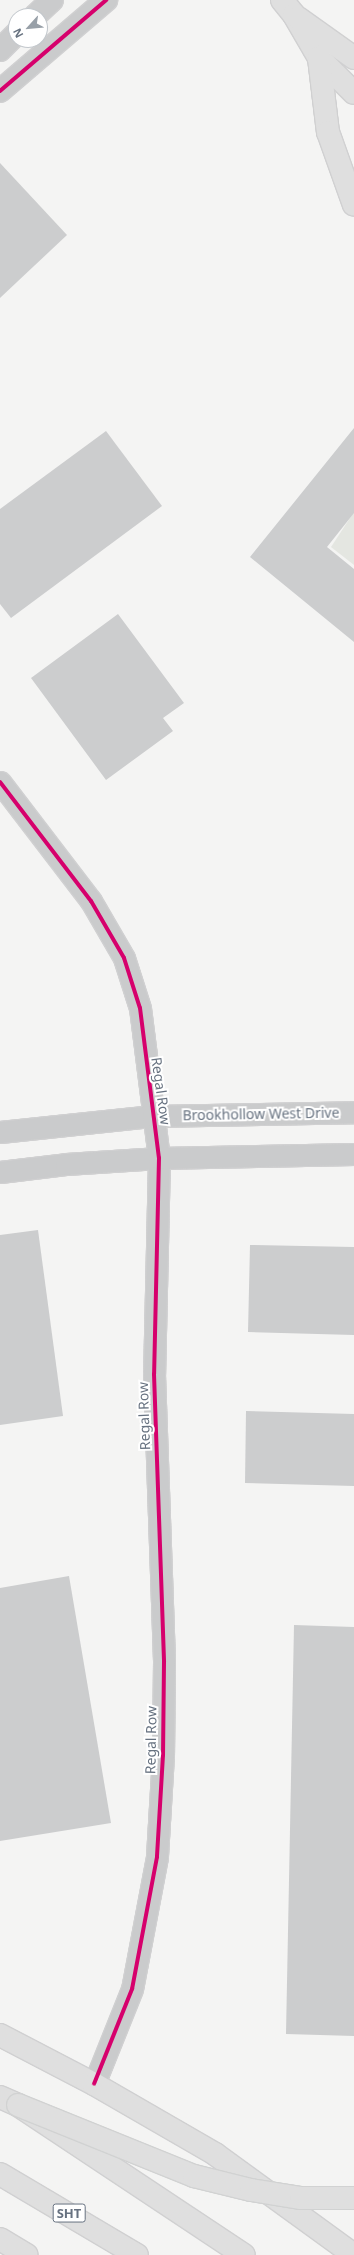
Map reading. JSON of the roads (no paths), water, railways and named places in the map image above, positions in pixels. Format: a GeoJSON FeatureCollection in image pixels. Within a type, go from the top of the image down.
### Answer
{"type":"FeatureCollection","features":[{"type":"Feature","properties":{"kind":"main road"},"geometry":{"type":"LineString","coordinates":[[288,7],[352,54]]}},
{"type":"Feature","properties":{"kind":"main road"},"geometry":{"type":"LineString","coordinates":[[288,7],[319,58],[354,93]]}},
{"type":"Feature","properties":{"kind":"main road"},"geometry":{"type":"LineString","coordinates":[[319,58],[328,132],[354,205]]}},
{"type":"Feature","properties":{"kind":"main road"},"geometry":{"type":"LineString","coordinates":[[0,2034],[94,2084],[215,2154],[354,2255]]}},
{"type":"Feature","properties":{"kind":"main road"},"geometry":{"type":"LineString","coordinates":[[9,2101],[194,2176],[251,2190],[301,2198],[354,2198]]}},
{"type":"Feature","properties":{"kind":"main road"},"geometry":{"type":"LineString","coordinates":[[9,2101],[244,2255]]}},
{"type":"Feature","properties":{"kind":"main road","name":"SHT"},"geometry":{"type":"LineString","coordinates":[[0,2174],[137,2255]]}},
{"type":"Feature","properties":{"kind":"main road"},"geometry":{"type":"LineString","coordinates":[[0,2239],[27,2255]]}},
{"type":"Feature","properties":{"kind":"street"},"geometry":{"type":"LineString","coordinates":[[44,8],[52,0]]}},
{"type":"Feature","properties":{"kind":"street"},"geometry":{"type":"LineString","coordinates":[[0,91],[106,0]]}},
{"type":"Feature","properties":{"kind":"street"},"geometry":{"type":"LineString","coordinates":[[0,50],[8,42]]}},
{"type":"Feature","properties":{"kind":"street","name":"Regal Row"},"geometry":{"type":"LineString","coordinates":[[0,782],[92,901],[124,958],[140,1008],[159,1158],[154,1374],[164,1670],[158,1850],[132,1989],[94,2084]]}},
{"type":"Feature","properties":{"kind":"street","name":"Brookhollow West Drive"},"geometry":{"type":"LineString","coordinates":[[0,1132],[153,1116],[354,1112]]}},
{"type":"Feature","properties":{"kind":"street"},"geometry":{"type":"LineString","coordinates":[[0,1172],[66,1164],[159,1158],[354,1154]]}}]}
